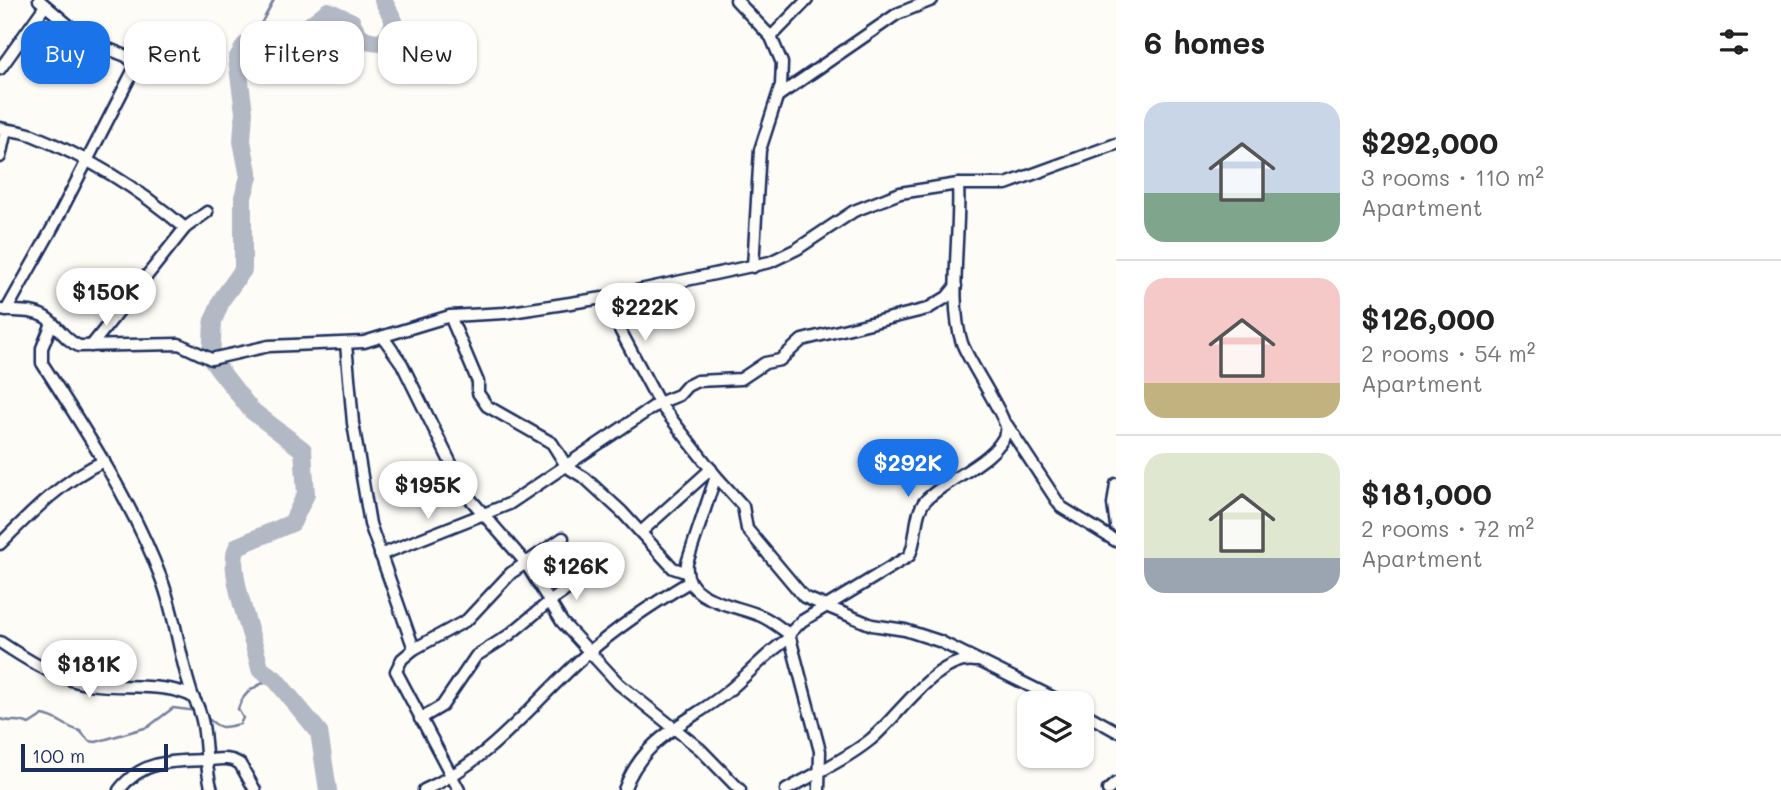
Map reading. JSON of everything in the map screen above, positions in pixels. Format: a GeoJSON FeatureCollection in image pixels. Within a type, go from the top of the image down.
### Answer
{"type":"FeatureCollection","features":[{"type":"Feature","properties":{"kind":"street"},"geometry":{"type":"LineString","coordinates":[[736,0],[771,37],[782,63],[778,96],[760,150],[753,267]]}},
{"type":"Feature","properties":{"kind":"street"},"geometry":{"type":"LineString","coordinates":[[771,37],[807,0]]}},
{"type":"Feature","properties":{"kind":"street"},"geometry":{"type":"LineString","coordinates":[[778,96],[897,14],[932,0]]}},
{"type":"Feature","properties":{"kind":"street"},"geometry":{"type":"LineString","coordinates":[[0,69],[42,3],[86,40],[126,56],[133,62],[134,69],[88,159],[3,310],[31,312],[51,323],[68,341],[79,346],[179,344],[211,359],[269,346],[346,344],[383,337],[450,316],[505,313],[603,298],[753,267],[790,253],[874,201],[900,193],[958,184],[999,184],[1023,179],[1116,144]]}},
{"type":"Feature","properties":{"kind":"street"},"geometry":{"type":"LineString","coordinates":[[0,157],[3,129],[29,134],[88,159],[127,182],[185,228]]}},
{"type":"Feature","properties":{"kind":"street"},"geometry":{"type":"LineString","coordinates":[[958,184],[960,220],[956,286],[962,344],[1007,425],[1061,507],[1116,541]]}},
{"type":"Feature","properties":{"kind":"street"},"geometry":{"type":"LineString","coordinates":[[91,346],[185,228],[207,212]]}},
{"type":"Feature","properties":{"kind":"street"},"geometry":{"type":"LineString","coordinates":[[380,555],[486,515],[567,467],[659,403],[679,396],[687,386],[697,381],[741,379],[765,363],[780,360],[802,340],[927,309],[947,297],[956,286]]}},
{"type":"Feature","properties":{"kind":"street"},"geometry":{"type":"LineString","coordinates":[[603,298],[659,403],[743,506],[747,529],[774,558],[803,597],[872,625],[905,630],[939,641],[1039,691]]}},
{"type":"Feature","properties":{"kind":"street"},"geometry":{"type":"LineString","coordinates":[[450,316],[478,382],[478,393],[487,406],[552,443],[567,467],[585,478],[703,595],[761,615],[789,636],[820,751],[819,790]]}},
{"type":"Feature","properties":{"kind":"street"},"geometry":{"type":"LineString","coordinates":[[51,323],[42,348],[42,363],[104,461],[163,582],[193,697],[203,715],[205,760],[212,790]]}},
{"type":"Feature","properties":{"kind":"street"},"geometry":{"type":"LineString","coordinates":[[383,337],[402,364],[466,494],[525,562],[549,602],[589,652],[638,701],[700,749],[740,790]]}},
{"type":"Feature","properties":{"kind":"street"},"geometry":{"type":"LineString","coordinates":[[346,344],[361,478],[370,524],[414,649]]}},
{"type":"Feature","properties":{"kind":"street"},"geometry":{"type":"LineString","coordinates":[[624,790],[646,753],[672,727],[722,696],[802,621],[909,556],[924,502],[1000,443],[1007,425]]}},
{"type":"Feature","properties":{"kind":"street"},"geometry":{"type":"LineString","coordinates":[[0,544],[63,484],[77,473],[104,461]]}},
{"type":"Feature","properties":{"kind":"street"},"geometry":{"type":"LineString","coordinates":[[641,532],[713,472]]}},
{"type":"Feature","properties":{"kind":"street"},"geometry":{"type":"LineString","coordinates":[[424,790],[454,777],[506,733],[589,652],[687,577],[713,472]]}},
{"type":"Feature","properties":{"kind":"street"},"geometry":{"type":"LineString","coordinates":[[1116,484],[1113,504],[1116,526]]}},
{"type":"Feature","properties":{"kind":"street"},"geometry":{"type":"LineString","coordinates":[[459,790],[396,671],[402,659],[414,649],[467,620],[525,562],[563,538]]}},
{"type":"Feature","properties":{"kind":"street"},"geometry":{"type":"LineString","coordinates":[[420,719],[442,706],[476,656],[509,635],[585,577]]}},
{"type":"Feature","properties":{"kind":"street"},"geometry":{"type":"LineString","coordinates":[[0,642],[65,678],[83,684],[176,692],[193,697]]}},
{"type":"Feature","properties":{"kind":"street"},"geometry":{"type":"LineString","coordinates":[[786,790],[870,741],[945,669],[964,660],[979,662]]}},
{"type":"Feature","properties":{"kind":"street"},"geometry":{"type":"LineString","coordinates":[[1094,719],[1116,731]]}},
{"type":"Feature","properties":{"kind":"street"},"geometry":{"type":"LineString","coordinates":[[120,790],[136,772],[152,765],[176,760],[235,760],[243,768],[255,790]]}},
{"type":"Feature","properties":{"kind":"street"},"geometry":{"type":"LineString","coordinates":[[1108,790],[1116,783]]}},
{"type":"Feature","properties":{"kind":"waterway"},"geometry":{"type":"LineString","coordinates":[[262,21],[274,0]]}},
{"type":"Feature","properties":{"kind":"waterway"},"geometry":{"type":"LineString","coordinates":[[328,790],[319,732],[275,679],[260,669],[235,570],[238,546],[292,523],[306,494],[303,450],[251,410],[211,359],[213,321],[222,299],[243,270],[243,197],[249,177],[242,141],[244,112],[237,59],[245,45],[255,41],[273,49],[283,46],[328,11],[352,22],[363,38],[381,42],[390,34],[394,21],[383,0]]}},
{"type":"Feature","properties":{"kind":"waterway"},"geometry":{"type":"LineString","coordinates":[[203,715],[219,726],[240,724],[243,718],[238,709],[247,693],[275,679]]}},
{"type":"Feature","properties":{"kind":"waterway"},"geometry":{"type":"LineString","coordinates":[[0,719],[29,724],[43,715],[48,716],[80,731],[89,741],[96,742],[148,727],[173,708],[197,711]]}}]}
